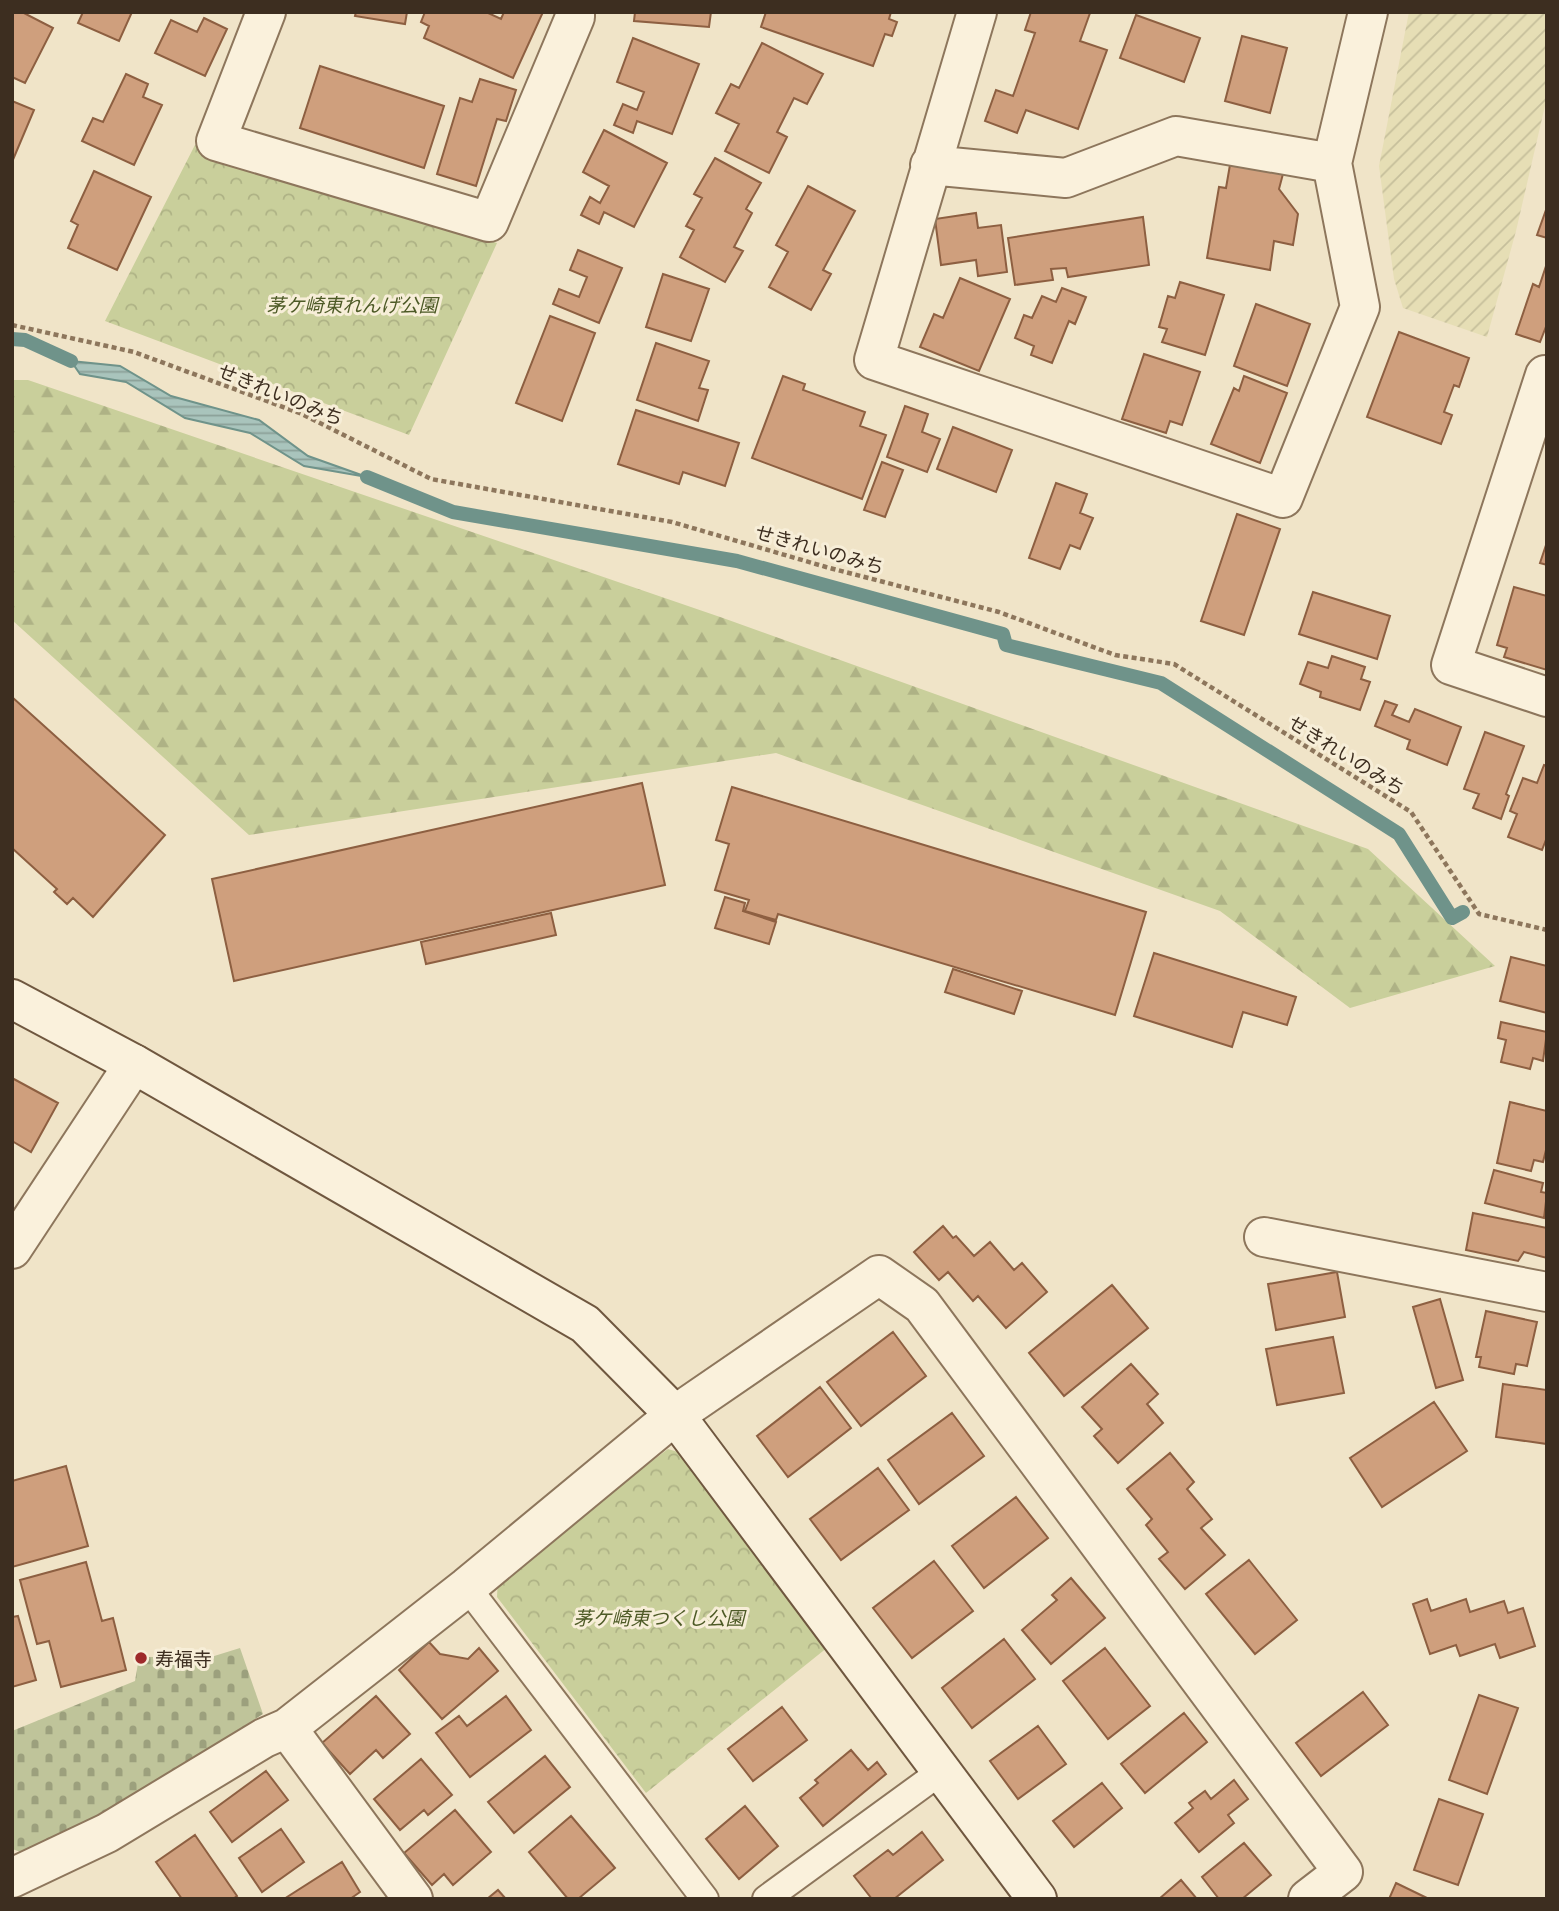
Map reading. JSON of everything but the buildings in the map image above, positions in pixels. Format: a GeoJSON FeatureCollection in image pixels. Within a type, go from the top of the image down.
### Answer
{"type":"FeatureCollection","features":[{"type":"Feature","properties":{"kind":"street"},"geometry":{"type":"LineString","coordinates":[[266,12],[216,141],[489,222],[575,12]]}},
{"type":"Feature","properties":{"kind":"street"},"geometry":{"type":"LineString","coordinates":[[977,12],[874,360],[1283,498],[1360,307],[1332,163],[1368,12]]}},
{"type":"Feature","properties":{"kind":"street"},"geometry":{"type":"LineString","coordinates":[[930,165],[1066,178],[1176,136],[1332,163]]}},
{"type":"Feature","properties":{"kind":"street"},"geometry":{"type":"LineString","coordinates":[[1547,376],[1545,375],[1451,665],[1547,697]]}},
{"type":"Feature","properties":{"kind":"street"},"geometry":{"type":"LineString","coordinates":[[12,999],[134,1064],[585,1324],[676,1415],[1037,1899]]}},
{"type":"Feature","properties":{"kind":"street"},"geometry":{"type":"LineString","coordinates":[[12,1249],[134,1064]]}},
{"type":"Feature","properties":{"kind":"street"},"geometry":{"type":"LineString","coordinates":[[1264,1237],[1547,1292]]}},
{"type":"Feature","properties":{"kind":"street"},"geometry":{"type":"LineString","coordinates":[[12,1878],[107,1833],[264,1738],[287,1728],[467,1587],[676,1415],[879,1275],[922,1305],[1343,1872],[1308,1899]]}},
{"type":"Feature","properties":{"kind":"street"},"geometry":{"type":"LineString","coordinates":[[287,1728],[413,1899]]}},
{"type":"Feature","properties":{"kind":"lane"},"geometry":{"type":"LineString","coordinates":[[467,1587],[705,1899]]}},
{"type":"Feature","properties":{"kind":"lane"},"geometry":{"type":"LineString","coordinates":[[766,1899],[943,1770]]}},
{"type":"Feature","properties":{"kind":"path","name":"せきれいのみち"},"geometry":{"type":"LineString","coordinates":[[12,325],[134,352],[302,414],[431,479],[672,522],[999,612],[1115,655],[1174,664],[1411,812],[1479,914],[1547,930]]}},
{"type":"Feature","properties":{"kind":"shaded area"},"geometry":{"type":"Polygon","coordinates":[[[1409,12],[1547,12],[1547,97],[1516,231],[1487,337],[1403,308],[1394,279],[1379,166],[1409,12]]]}},
{"type":"Feature","properties":{"kind":"green space","name":"茅ケ崎東れんげ公園"},"geometry":{"type":"Polygon","coordinates":[[[195,145],[497,243],[409,435],[105,321],[195,145]]]}},
{"type":"Feature","properties":{"kind":"green space"},"geometry":{"type":"Polygon","coordinates":[[[12,380],[28,380],[723,618],[1368,849],[1495,966],[1350,1008],[1220,911],[776,753],[249,835],[12,620],[12,380]]]}},
{"type":"Feature","properties":{"kind":"green space","name":"茅ケ崎東つくし公園"},"geometry":{"type":"Polygon","coordinates":[[[668,1449],[681,1453],[828,1647],[646,1793],[497,1597],[498,1577],[668,1449]]]}},
{"type":"Feature","properties":{"kind":"green space"},"geometry":{"type":"Polygon","coordinates":[[[240,1648],[263,1714],[91,1823],[42,1846],[21,1852],[12,1849],[12,1731],[135,1681],[139,1657],[177,1657],[182,1666],[240,1648]]]}},
{"type":"Feature","properties":{"kind":"water"},"geometry":{"type":"Polygon","coordinates":[[[71,361],[120,366],[171,396],[259,420],[308,456],[367,477],[304,466],[250,433],[185,418],[126,382],[80,374],[71,361]]]}},
{"type":"Feature","properties":{"kind":"waterway"},"geometry":{"type":"LineString","coordinates":[[12,339],[25,340],[71,361]]}},
{"type":"Feature","properties":{"kind":"waterway"},"geometry":{"type":"LineString","coordinates":[[367,477],[453,512],[737,561],[1003,634],[1006,645],[1161,683],[1399,834],[1452,918],[1463,912]]}},
{"type":"Feature","properties":{"kind":"place","name":"寿福寺"},"geometry":{"type":"Point","coordinates":[141,1658]}}]}
